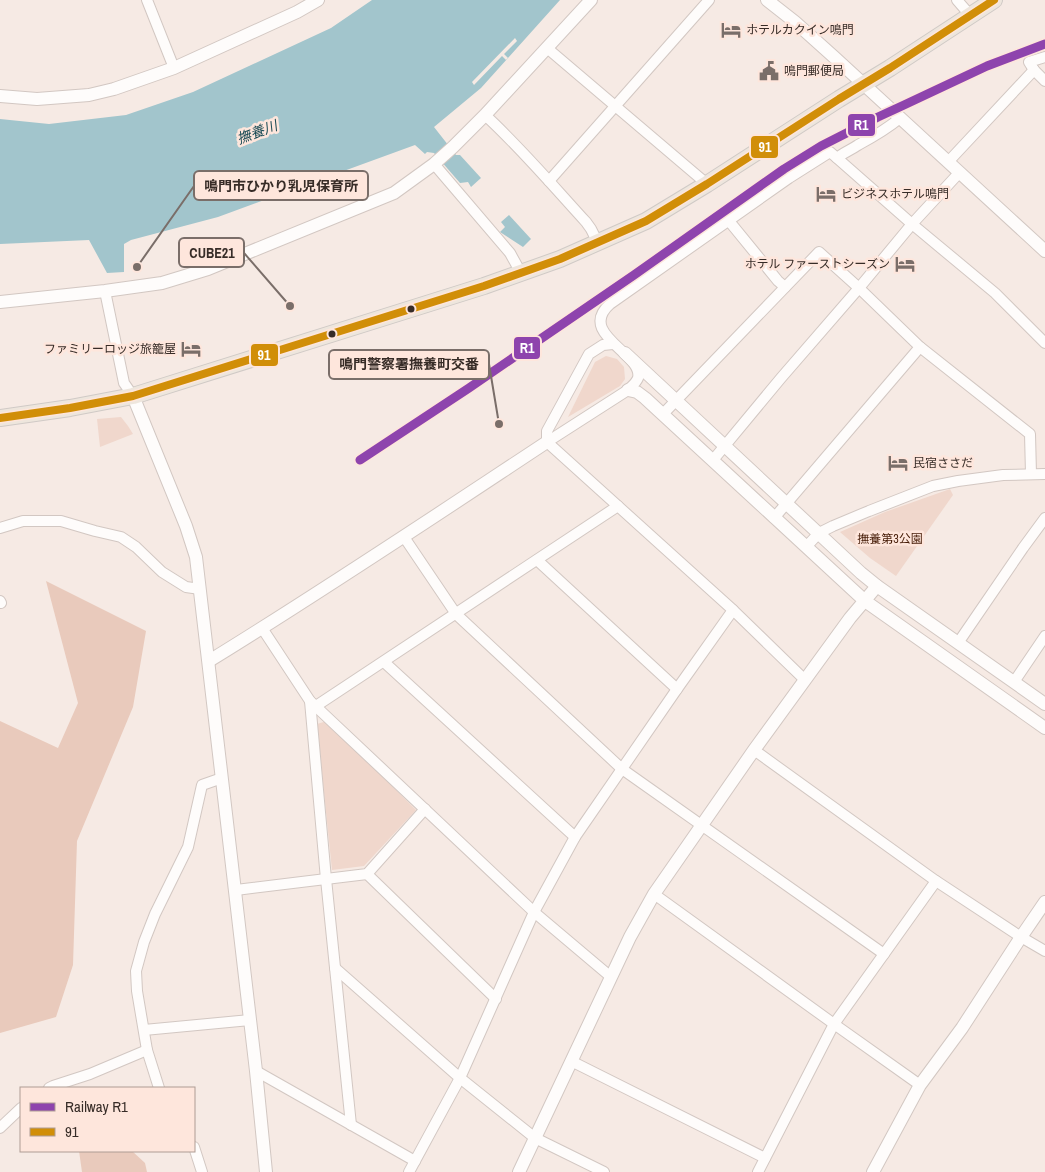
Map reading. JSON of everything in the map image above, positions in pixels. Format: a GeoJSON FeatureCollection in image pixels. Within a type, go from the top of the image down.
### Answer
{"type":"FeatureCollection","features":[{"type":"Feature","properties":{"kind":"highway"},"geometry":{"type":"LineString","coordinates":[[0,418],[70,408],[133,396],[560,259],[646,221],[994,0]]}},
{"type":"Feature","properties":{"kind":"street"},"geometry":{"type":"LineString","coordinates":[[147,0],[174,68]]}},
{"type":"Feature","properties":{"kind":"street"},"geometry":{"type":"LineString","coordinates":[[0,96],[37,99],[89,95],[114,89],[174,68],[297,12],[318,0]]}},
{"type":"Feature","properties":{"kind":"street"},"geometry":{"type":"LineString","coordinates":[[0,302],[162,284],[208,269],[394,193],[453,147],[591,0]]}},
{"type":"Feature","properties":{"kind":"street"},"geometry":{"type":"LineString","coordinates":[[549,181],[709,0]]}},
{"type":"Feature","properties":{"kind":"street"},"geometry":{"type":"LineString","coordinates":[[767,0],[795,22],[864,84],[1045,251]]}},
{"type":"Feature","properties":{"kind":"street"},"geometry":{"type":"LineString","coordinates":[[957,0],[970,15]]}},
{"type":"Feature","properties":{"kind":"street"},"geometry":{"type":"LineString","coordinates":[[547,48],[706,184]]}},
{"type":"Feature","properties":{"kind":"street"},"geometry":{"type":"LineString","coordinates":[[1045,57],[1028,62],[1045,81]]}},
{"type":"Feature","properties":{"kind":"street"},"geometry":{"type":"LineString","coordinates":[[948,162],[1034,70]]}},
{"type":"Feature","properties":{"kind":"street"},"geometry":{"type":"LineString","coordinates":[[485,115],[586,222],[598,243]]}},
{"type":"Feature","properties":{"kind":"street"},"geometry":{"type":"LineString","coordinates":[[837,158],[844,152],[890,127],[900,118]]}},
{"type":"Feature","properties":{"kind":"street"},"geometry":{"type":"LineString","coordinates":[[1045,343],[995,293],[830,152],[789,178],[610,304],[603,310],[600,318],[605,334],[613,344],[877,586],[1045,704]]}},
{"type":"Feature","properties":{"kind":"street"},"geometry":{"type":"LineString","coordinates":[[436,162],[510,253],[521,273]]}},
{"type":"Feature","properties":{"kind":"street"},"geometry":{"type":"LineString","coordinates":[[712,460],[912,224],[960,173]]}},
{"type":"Feature","properties":{"kind":"street"},"geometry":{"type":"LineString","coordinates":[[729,221],[785,287]]}},
{"type":"Feature","properties":{"kind":"street"},"geometry":{"type":"LineString","coordinates":[[664,414],[819,252],[920,348],[1030,434],[1032,474]]}},
{"type":"Feature","properties":{"kind":"street"},"geometry":{"type":"LineString","coordinates":[[105,291],[124,383],[133,396],[186,526],[196,557],[236,890],[266,1172]]}},
{"type":"Feature","properties":{"kind":"street"},"geometry":{"type":"LineString","coordinates":[[613,344],[603,345],[589,354],[547,431],[547,442],[734,610],[806,680]]}},
{"type":"Feature","properties":{"kind":"street"},"geometry":{"type":"LineString","coordinates":[[774,518],[920,348]]}},
{"type":"Feature","properties":{"kind":"street"},"geometry":{"type":"LineString","coordinates":[[209,660],[404,537],[628,390],[638,377],[638,371],[624,353]]}},
{"type":"Feature","properties":{"kind":"street"},"geometry":{"type":"LineString","coordinates":[[628,390],[637,392],[664,414],[864,601],[1045,728]]}},
{"type":"Feature","properties":{"kind":"street"},"geometry":{"type":"LineString","coordinates":[[806,547],[819,533],[932,486],[1003,476],[1045,474]]}},
{"type":"Feature","properties":{"kind":"street"},"geometry":{"type":"LineString","coordinates":[[313,704],[384,662],[618,506]]}},
{"type":"Feature","properties":{"kind":"street"},"geometry":{"type":"LineString","coordinates":[[958,643],[1045,518]]}},
{"type":"Feature","properties":{"kind":"street"},"geometry":{"type":"LineString","coordinates":[[0,528],[24,521],[61,521],[95,532],[122,537],[136,547],[162,572],[186,588],[200,589]]}},
{"type":"Feature","properties":{"kind":"street"},"geometry":{"type":"LineString","coordinates":[[404,537],[456,614],[622,769],[884,954]]}},
{"type":"Feature","properties":{"kind":"street"},"geometry":{"type":"LineString","coordinates":[[537,560],[677,689]]}},
{"type":"Feature","properties":{"kind":"street"},"geometry":{"type":"LineString","coordinates":[[519,1172],[630,937],[654,894],[754,750],[877,586]]}},
{"type":"Feature","properties":{"kind":"street"},"geometry":{"type":"LineString","coordinates":[[409,1172],[460,1078],[534,912],[575,837],[734,610]]}},
{"type":"Feature","properties":{"kind":"street"},"geometry":{"type":"LineString","coordinates":[[262,628],[313,704],[534,912],[611,977]]}},
{"type":"Feature","properties":{"kind":"street"},"geometry":{"type":"LineString","coordinates":[[1014,682],[1045,636]]}},
{"type":"Feature","properties":{"kind":"street"},"geometry":{"type":"LineString","coordinates":[[384,662],[575,837]]}},
{"type":"Feature","properties":{"kind":"street"},"geometry":{"type":"LineString","coordinates":[[313,704],[326,879],[351,1125]]}},
{"type":"Feature","properties":{"kind":"street"},"geometry":{"type":"LineString","coordinates":[[754,750],[936,881],[1045,951]]}},
{"type":"Feature","properties":{"kind":"street"},"geometry":{"type":"LineString","coordinates":[[159,1087],[147,1050],[137,991],[136,971],[144,942],[155,914],[188,846],[202,785],[222,778]]}},
{"type":"Feature","properties":{"kind":"street"},"geometry":{"type":"LineString","coordinates":[[236,890],[367,874],[426,809]]}},
{"type":"Feature","properties":{"kind":"street"},"geometry":{"type":"LineString","coordinates":[[367,874],[496,999]]}},
{"type":"Feature","properties":{"kind":"street"},"geometry":{"type":"LineString","coordinates":[[758,1172],[834,1024],[936,881]]}},
{"type":"Feature","properties":{"kind":"street"},"geometry":{"type":"LineString","coordinates":[[654,894],[920,1085]]}},
{"type":"Feature","properties":{"kind":"street"},"geometry":{"type":"LineString","coordinates":[[873,1172],[920,1085],[962,1028],[1045,902]]}},
{"type":"Feature","properties":{"kind":"street"},"geometry":{"type":"LineString","coordinates":[[336,968],[460,1078],[535,1138],[604,1172]]}},
{"type":"Feature","properties":{"kind":"street"},"geometry":{"type":"LineString","coordinates":[[144,1030],[250,1020]]}},
{"type":"Feature","properties":{"kind":"street"},"geometry":{"type":"LineString","coordinates":[[51,1087],[90,1074],[147,1050]]}},
{"type":"Feature","properties":{"kind":"street"},"geometry":{"type":"LineString","coordinates":[[572,1061],[765,1158]]}},
{"type":"Feature","properties":{"kind":"street"},"geometry":{"type":"LineString","coordinates":[[256,1071],[415,1161]]}},
{"type":"Feature","properties":{"kind":"street"},"geometry":{"type":"LineString","coordinates":[[0,1128],[20,1109]]}},
{"type":"Feature","properties":{"kind":"street"},"geometry":{"type":"LineString","coordinates":[[195,1150],[202,1172]]}},
{"type":"Feature","properties":{"kind":"green space"},"geometry":{"type":"Polygon","coordinates":[[[606,356],[617,359],[624,367],[625,379],[620,386],[568,417],[595,362],[606,356]]]}},
{"type":"Feature","properties":{"kind":"green space"},"geometry":{"type":"Polygon","coordinates":[[[121,417],[133,434],[100,447],[97,419],[121,417]]]}},
{"type":"Feature","properties":{"kind":"green space","name":"撫養第3公園"},"geometry":{"type":"Polygon","coordinates":[[[950,489],[953,495],[896,576],[870,558],[840,532],[885,512],[950,489]]]}},
{"type":"Feature","properties":{"kind":"green space"},"geometry":{"type":"Polygon","coordinates":[[[327,721],[416,810],[364,866],[332,870],[317,724],[327,721]]]}},
{"type":"Feature","properties":{"kind":"shaded area"},"geometry":{"type":"Polygon","coordinates":[[[46,581],[146,631],[133,707],[77,841],[73,965],[56,1017],[0,1033],[0,721],[58,748],[78,703],[46,581]]]}},
{"type":"Feature","properties":{"kind":"shaded area"},"geometry":{"type":"Polygon","coordinates":[[[79,1152],[133,1152],[145,1163],[147,1172],[82,1172],[79,1152]]]}},
{"type":"Feature","properties":{"kind":"water","name":"撫養川"},"geometry":{"type":"Polygon","coordinates":[[[372,0],[560,0],[481,88],[434,127],[456,155],[460,155],[481,178],[471,187],[468,182],[460,183],[434,153],[427,152],[425,154],[415,145],[218,217],[131,240],[124,244],[124,272],[107,273],[89,240],[0,244],[0,119],[49,124],[126,115],[193,92],[331,28],[372,0]]]}},
{"type":"Feature","properties":{"kind":"water"},"geometry":{"type":"Polygon","coordinates":[[[509,215],[531,239],[523,247],[500,232],[505,227],[501,222],[509,215]]]}},
{"type":"Feature","properties":{"kind":"pier"},"geometry":{"type":"Polygon","coordinates":[[[515,38],[517,41],[504,54],[508,58],[506,60],[502,56],[474,85],[472,82],[515,38]]]}},
{"type":"Feature","properties":{"kind":"railway"},"geometry":{"type":"LineString","coordinates":[[360,460],[469,388]]}},
{"type":"Feature","properties":{"kind":"rail line","name":"R1"},"geometry":{"type":"LineString","coordinates":[[360,460],[469,388],[784,169],[821,146],[987,66],[1045,44]]}},
{"type":"Feature","properties":{"kind":"transit line","name":"91"},"geometry":{"type":"LineString","coordinates":[[0,418],[70,408],[133,396],[484,286],[560,259],[646,221],[890,68],[994,0]]}},
{"type":"Feature","properties":{"kind":"place","name":"ホテルカクイン鳴門"},"geometry":{"type":"Point","coordinates":[731,30]}},
{"type":"Feature","properties":{"kind":"place","name":"鳴門郵便局"},"geometry":{"type":"Point","coordinates":[769,71]}},
{"type":"Feature","properties":{"kind":"place","name":"ビジネスホテル鳴門"},"geometry":{"type":"Point","coordinates":[826,194]}},
{"type":"Feature","properties":{"kind":"place","name":"ホテル ファーストシーズン"},"geometry":{"type":"Point","coordinates":[905,264]}},
{"type":"Feature","properties":{"kind":"place","name":"鳴門市ひかり乳児保育所"},"geometry":{"type":"Point","coordinates":[137,267]}},
{"type":"Feature","properties":{"kind":"place","name":"CUBE21"},"geometry":{"type":"Point","coordinates":[290,306]}},
{"type":"Feature","properties":{"kind":"place","name":"ファミリーロッジ旅籠屋"},"geometry":{"type":"Point","coordinates":[191,349]}},
{"type":"Feature","properties":{"kind":"place","name":"鳴門警察署撫養町交番"},"geometry":{"type":"Point","coordinates":[499,424]}},
{"type":"Feature","properties":{"kind":"place","name":"民宿ささだ"},"geometry":{"type":"Point","coordinates":[898,463]}}]}
